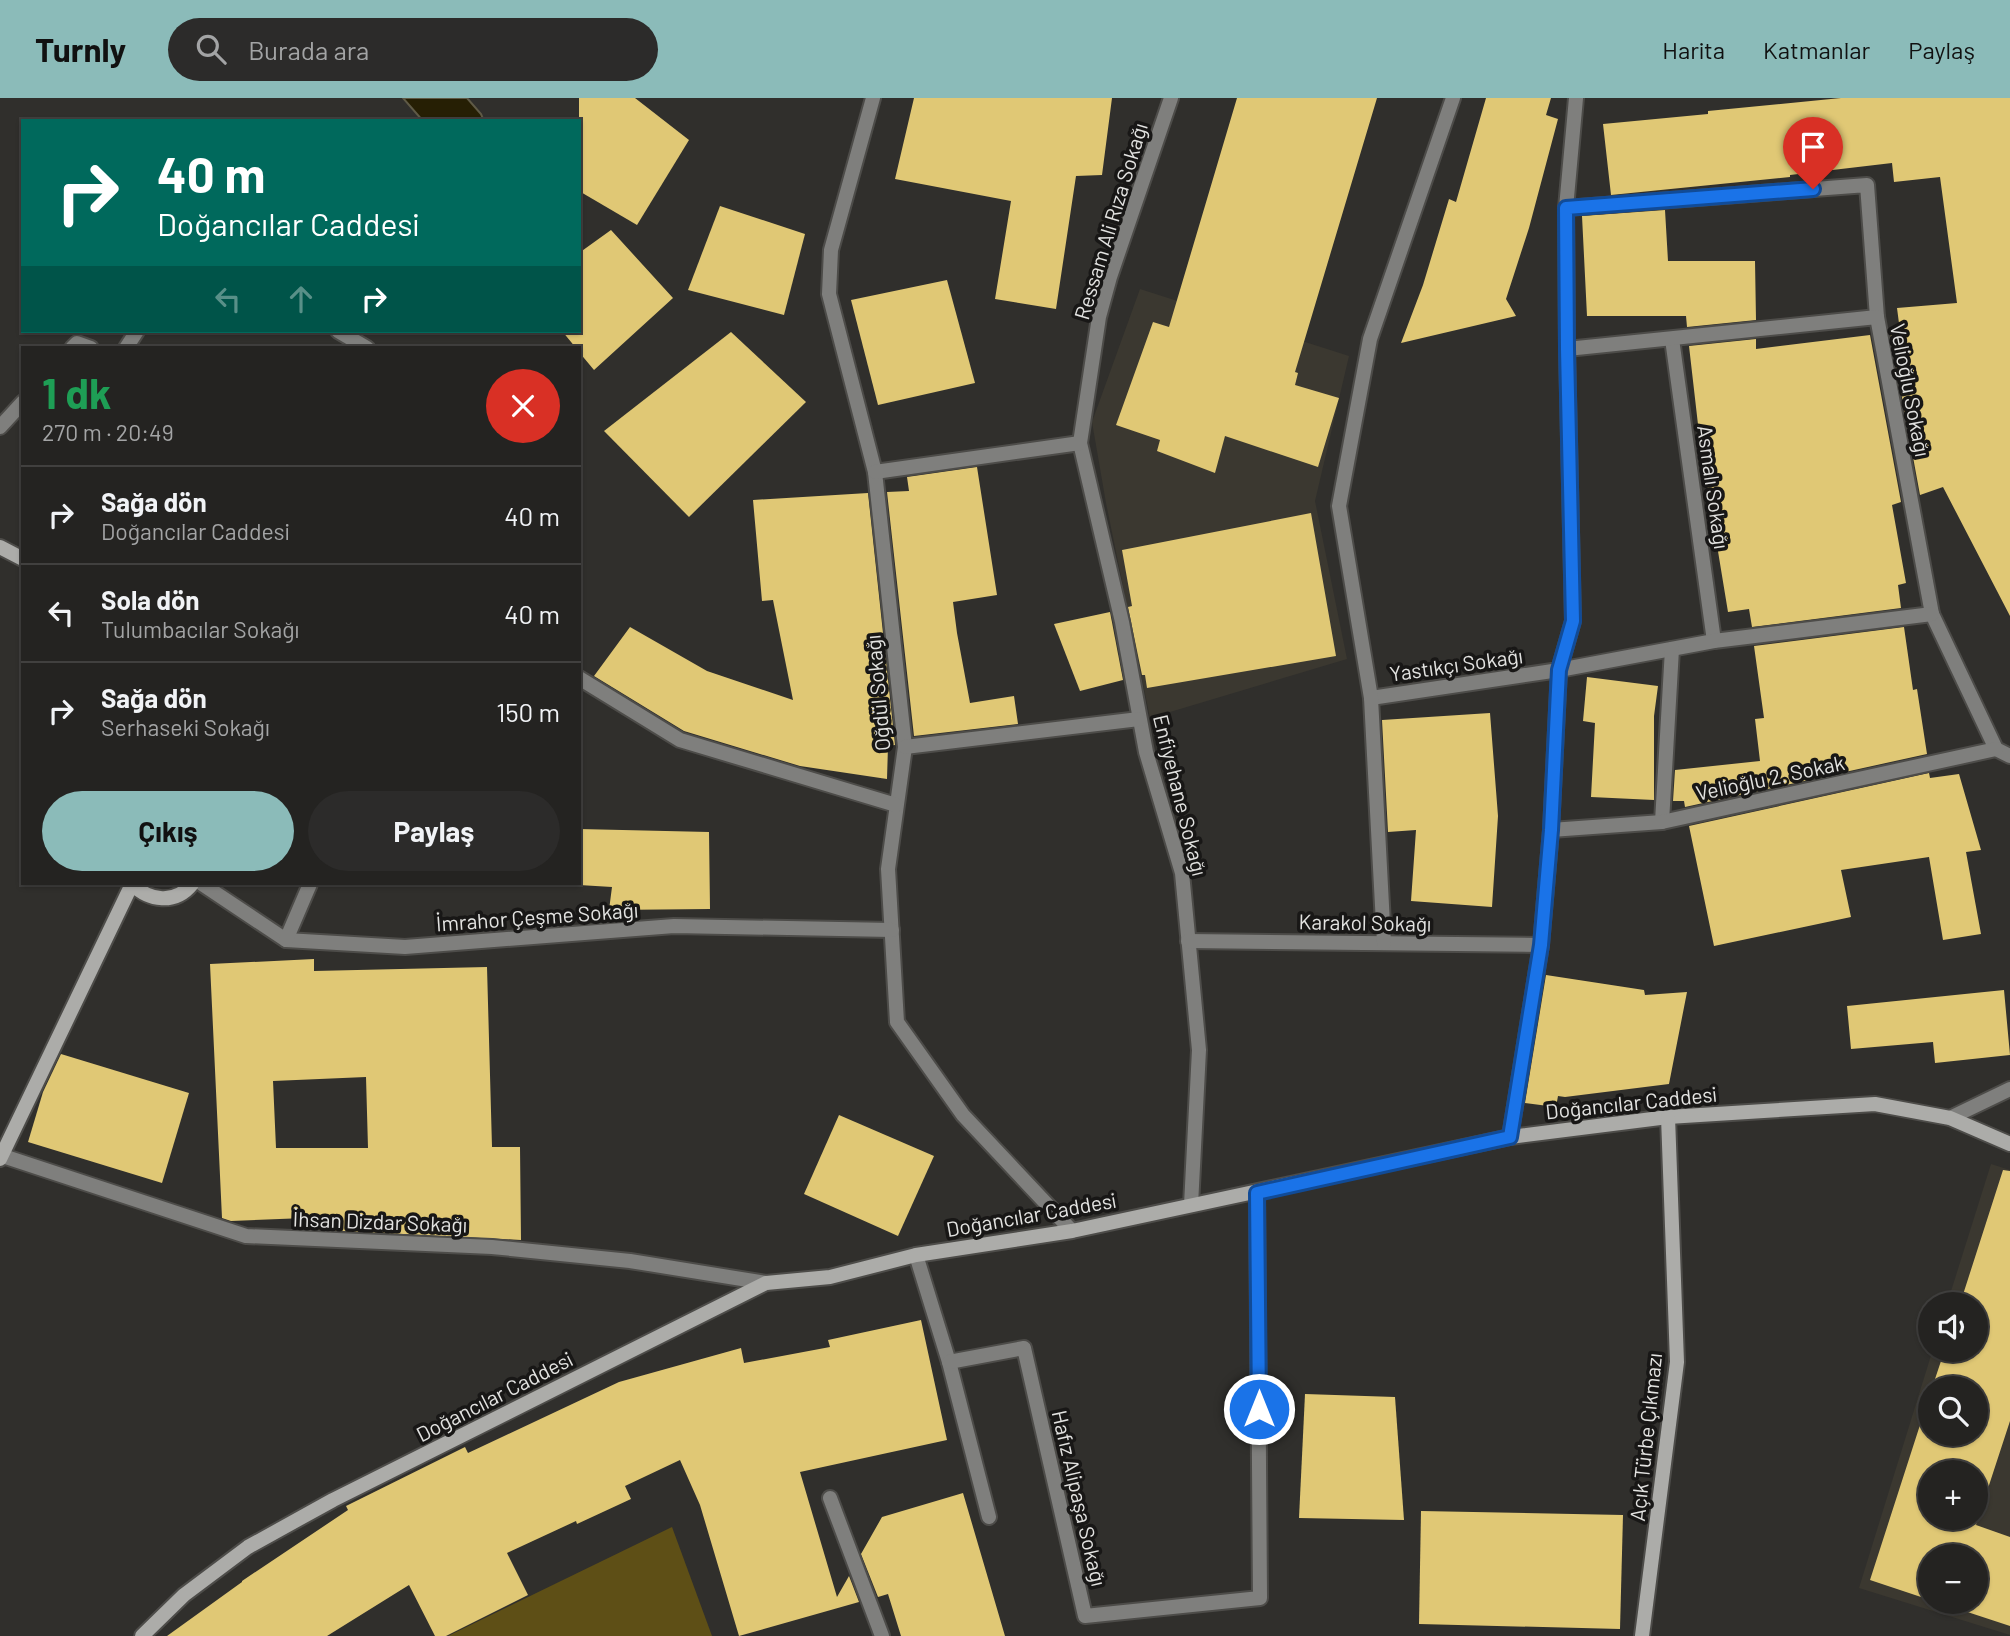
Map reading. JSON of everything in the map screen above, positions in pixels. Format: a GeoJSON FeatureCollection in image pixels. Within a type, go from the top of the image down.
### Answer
{"type":"FeatureCollection","features":[{"type":"Feature","properties":{"kind":"street","name":"Oğdül Sokağı"},"geometry":{"type":"LineString","coordinates":[[873,98],[831,250],[829,293],[875,472],[905,747],[888,869],[897,1022],[963,1115],[1072,1231]]}},
{"type":"Feature","properties":{"kind":"street","name":"Ressam Ali Rıza Sokağı"},"geometry":{"type":"LineString","coordinates":[[1080,443],[1099,317],[1171,98]]}},
{"type":"Feature","properties":{"kind":"street"},"geometry":{"type":"LineString","coordinates":[[1384,943],[1371,698],[1339,506],[1370,340],[1454,98]]}},
{"type":"Feature","properties":{"kind":"street"},"geometry":{"type":"LineString","coordinates":[[1510,1137],[1541,945],[1551,830],[1559,670],[1573,621],[1566,208],[1576,98]]}},
{"type":"Feature","properties":{"kind":"street"},"geometry":{"type":"LineString","coordinates":[[1566,208],[1867,185],[1877,317]]}},
{"type":"Feature","properties":{"kind":"street","name":"Velioğlu Sokağı"},"geometry":{"type":"LineString","coordinates":[[1567,349],[1877,317],[1932,614],[1996,749]]}},
{"type":"Feature","properties":{"kind":"street"},"geometry":{"type":"LineString","coordinates":[[341,333],[364,346]]}},
{"type":"Feature","properties":{"kind":"street","name":"Asmalı Sokağı"},"geometry":{"type":"LineString","coordinates":[[1672,339],[1714,641]]}},
{"type":"Feature","properties":{"kind":"street"},"geometry":{"type":"LineString","coordinates":[[0,427],[21,404]]}},
{"type":"Feature","properties":{"kind":"street"},"geometry":{"type":"LineString","coordinates":[[875,472],[1080,443]]}},
{"type":"Feature","properties":{"kind":"street","name":"Enfiyehane Sokağı"},"geometry":{"type":"LineString","coordinates":[[1080,443],[1122,622],[1146,752],[1182,873],[1199,1050],[1191,1205]]}},
{"type":"Feature","properties":{"kind":"street"},"geometry":{"type":"LineString","coordinates":[[0,547],[21,558]]}},
{"type":"Feature","properties":{"kind":"street","name":"Yastıkçı Sokağı"},"geometry":{"type":"LineString","coordinates":[[1371,698],[1559,670],[1714,641],[1932,614]]}},
{"type":"Feature","properties":{"kind":"street"},"geometry":{"type":"LineString","coordinates":[[1662,822],[1672,649]]}},
{"type":"Feature","properties":{"kind":"street"},"geometry":{"type":"LineString","coordinates":[[581,679],[680,740],[897,805]]}},
{"type":"Feature","properties":{"kind":"street"},"geometry":{"type":"LineString","coordinates":[[905,747],[1139,719]]}},
{"type":"Feature","properties":{"kind":"street"},"geometry":{"type":"LineString","coordinates":[[1996,749],[2010,756]]}},
{"type":"Feature","properties":{"kind":"street","name":"Velioğlu 2. Sokak"},"geometry":{"type":"LineString","coordinates":[[1551,830],[1662,822],[1996,749]]}},
{"type":"Feature","properties":{"kind":"street"},"geometry":{"type":"LineString","coordinates":[[1,1157],[132,885]]}},
{"type":"Feature","properties":{"kind":"street"},"geometry":{"type":"LineString","coordinates":[[133,885],[141,893],[165,899],[178,895],[191,885]]}},
{"type":"Feature","properties":{"kind":"street"},"geometry":{"type":"LineString","coordinates":[[204,885],[286,940],[310,885]]}},
{"type":"Feature","properties":{"kind":"street","name":"İmrahor Çeşme Sokağı"},"geometry":{"type":"LineString","coordinates":[[286,940],[405,947],[674,926],[892,930]]}},
{"type":"Feature","properties":{"kind":"street","name":"Karakol Sokağı"},"geometry":{"type":"LineString","coordinates":[[1188,941],[1541,945]]}},
{"type":"Feature","properties":{"kind":"street"},"geometry":{"type":"LineString","coordinates":[[1950,1118],[2010,1089]]}},
{"type":"Feature","properties":{"kind":"street","name":"Doğancılar Caddesi"},"geometry":{"type":"LineString","coordinates":[[142,1636],[184,1595],[260,1540],[333,1500],[766,1283],[830,1277],[916,1255],[1072,1231],[1510,1137],[1668,1117],[1875,1104],[1950,1118],[2010,1144]]}},
{"type":"Feature","properties":{"kind":"street","name":"Açık Türbe Çıkmazı"},"geometry":{"type":"LineString","coordinates":[[1642,1636],[1677,1362],[1668,1117]]}},
{"type":"Feature","properties":{"kind":"street","name":"İhsan Dizdar Sokağı"},"geometry":{"type":"LineString","coordinates":[[1,1157],[246,1236],[492,1247],[630,1261],[766,1283]]}},
{"type":"Feature","properties":{"kind":"street","name":"Hafız Alipaşa Sokağı"},"geometry":{"type":"LineString","coordinates":[[949,1362],[1024,1348],[1085,1616],[1260,1598],[1257,1193]]}},
{"type":"Feature","properties":{"kind":"street"},"geometry":{"type":"LineString","coordinates":[[916,1255],[949,1362],[989,1517]]}},
{"type":"Feature","properties":{"kind":"street"},"geometry":{"type":"LineString","coordinates":[[830,1498],[883,1636]]}},
{"type":"Feature","properties":{"kind":"shaded area"},"geometry":{"type":"Polygon","coordinates":[[[403,98],[467,98],[483,119],[421,119],[403,98]]]}},
{"type":"Feature","properties":{"kind":"shaded area"},"geometry":{"type":"Polygon","coordinates":[[[1140,289],[1349,356],[1315,501],[1347,659],[1150,718],[1092,422],[1140,289]]]}},
{"type":"Feature","properties":{"kind":"shaded area"},"geometry":{"type":"Polygon","coordinates":[[[1991,1164],[2010,1170],[2010,1635],[1943,1614],[1988,1614],[1988,1544],[1918,1544],[1918,1606],[1859,1588],[1918,1397],[1918,1446],[1988,1446],[1988,1376],[1925,1376],[1929,1362],[1988,1362],[1988,1292],[1951,1292],[1991,1164]]]}},
{"type":"Feature","properties":{"kind":"shaded area"},"geometry":{"type":"Polygon","coordinates":[[[672,1527],[712,1636],[448,1636],[672,1527]]]}},
{"type":"Feature","properties":{"kind":"building"},"geometry":{"type":"Polygon","coordinates":[[[579,98],[635,98],[689,140],[637,225],[581,192],[579,98]]]}},
{"type":"Feature","properties":{"kind":"building"},"geometry":{"type":"Polygon","coordinates":[[[914,98],[1112,98],[1102,175],[1076,176],[1056,309],[995,299],[1011,201],[895,179],[914,98]]]}},
{"type":"Feature","properties":{"kind":"building"},"geometry":{"type":"Polygon","coordinates":[[[1237,98],[1377,98],[1295,372],[1298,373],[1295,385],[1339,398],[1318,467],[1225,436],[1215,473],[1157,451],[1160,440],[1116,425],[1153,322],[1169,327],[1237,98]]]}},
{"type":"Feature","properties":{"kind":"building"},"geometry":{"type":"Polygon","coordinates":[[[1486,98],[1551,98],[1546,115],[1558,119],[1529,228],[1506,299],[1516,316],[1401,343],[1423,285],[1449,199],[1456,202],[1486,98]]]}},
{"type":"Feature","properties":{"kind":"building"},"geometry":{"type":"Polygon","coordinates":[[[1841,98],[2010,98],[2010,616],[1943,487],[1920,495],[1890,332],[1900,331],[1897,308],[1957,303],[1940,177],[1894,182],[1892,163],[1790,177],[1611,195],[1603,124],[1841,98]]]}},
{"type":"Feature","properties":{"kind":"building"},"geometry":{"type":"Polygon","coordinates":[[[720,206],[805,234],[784,315],[688,290],[720,206]]]}},
{"type":"Feature","properties":{"kind":"building"},"geometry":{"type":"Polygon","coordinates":[[[1665,210],[1668,261],[1755,261],[1756,320],[1687,327],[1686,316],[1587,316],[1582,216],[1665,210]]]}},
{"type":"Feature","properties":{"kind":"building"},"geometry":{"type":"Polygon","coordinates":[[[611,230],[673,298],[594,370],[581,354],[581,346],[574,346],[564,333],[581,333],[581,252],[611,230]]]}},
{"type":"Feature","properties":{"kind":"building"},"geometry":{"type":"Polygon","coordinates":[[[947,280],[975,383],[878,405],[851,300],[947,280]]]}},
{"type":"Feature","properties":{"kind":"building"},"geometry":{"type":"Polygon","coordinates":[[[731,332],[806,402],[689,517],[604,431],[731,332]]]}},
{"type":"Feature","properties":{"kind":"building"},"geometry":{"type":"Polygon","coordinates":[[[1870,335],[1901,502],[1892,505],[1906,583],[1898,585],[1901,608],[1752,627],[1749,609],[1728,612],[1700,442],[1689,346],[1756,339],[1756,349],[1870,335]]]}},
{"type":"Feature","properties":{"kind":"building"},"geometry":{"type":"Polygon","coordinates":[[[977,467],[997,595],[953,602],[957,633],[970,703],[1014,696],[1018,724],[914,736],[887,492],[909,491],[907,477],[977,467]]]}},
{"type":"Feature","properties":{"kind":"building"},"geometry":{"type":"Polygon","coordinates":[[[868,493],[895,745],[888,746],[887,779],[800,766],[684,731],[594,676],[630,627],[707,671],[793,700],[773,600],[762,601],[753,500],[868,493]]]}},
{"type":"Feature","properties":{"kind":"building"},"geometry":{"type":"Polygon","coordinates":[[[1311,513],[1336,656],[1147,688],[1128,607],[1132,606],[1122,550],[1311,513]]]}},
{"type":"Feature","properties":{"kind":"building"},"geometry":{"type":"Polygon","coordinates":[[[1110,612],[1123,680],[1080,691],[1054,624],[1110,612]]]}},
{"type":"Feature","properties":{"kind":"building"},"geometry":{"type":"Polygon","coordinates":[[[1904,627],[1913,690],[1917,689],[1927,754],[1685,807],[1684,801],[1673,801],[1675,770],[1760,761],[1755,719],[1764,718],[1754,646],[1904,627]]]}},
{"type":"Feature","properties":{"kind":"building"},"geometry":{"type":"Polygon","coordinates":[[[1587,677],[1658,686],[1654,716],[1654,800],[1591,797],[1595,723],[1583,721],[1587,677]]]}},
{"type":"Feature","properties":{"kind":"building"},"geometry":{"type":"Polygon","coordinates":[[[1490,713],[1498,816],[1492,907],[1411,901],[1416,830],[1388,832],[1382,720],[1490,713]]]}},
{"type":"Feature","properties":{"kind":"building"},"geometry":{"type":"Polygon","coordinates":[[[1929,773],[1930,778],[1959,774],[1981,850],[1966,852],[1981,934],[1943,940],[1929,857],[1841,870],[1851,917],[1714,946],[1689,826],[1929,773]]]}},
{"type":"Feature","properties":{"kind":"building"},"geometry":{"type":"Polygon","coordinates":[[[581,829],[709,832],[710,909],[609,910],[612,887],[579,885],[581,829]]]}},
{"type":"Feature","properties":{"kind":"building"},"geometry":{"type":"Polygon","coordinates":[[[314,959],[314,971],[487,967],[492,1147],[520,1147],[521,1240],[305,1229],[305,1218],[231,1221],[222,1218],[210,964],[314,959]],[[366,1077],[273,1081],[276,1148],[368,1148],[366,1077]]]}},
{"type":"Feature","properties":{"kind":"building"},"geometry":{"type":"Polygon","coordinates":[[[1546,975],[1644,990],[1645,995],[1687,992],[1669,1084],[1558,1096],[1556,1107],[1525,1103],[1546,975]]]}},
{"type":"Feature","properties":{"kind":"building"},"geometry":{"type":"Polygon","coordinates":[[[2004,990],[2010,1055],[1935,1063],[1933,1042],[1851,1049],[1847,1006],[2004,990]]]}},
{"type":"Feature","properties":{"kind":"building"},"geometry":{"type":"Polygon","coordinates":[[[61,1054],[189,1093],[162,1183],[28,1142],[43,1092],[61,1054]]]}},
{"type":"Feature","properties":{"kind":"building"},"geometry":{"type":"Polygon","coordinates":[[[839,1115],[934,1156],[898,1236],[804,1194],[839,1115]]]}},
{"type":"Feature","properties":{"kind":"building"},"geometry":{"type":"Polygon","coordinates":[[[2003,1170],[2010,1171],[2010,1421],[1988,1488],[1988,1460],[1918,1460],[1918,1530],[1988,1529],[2010,1537],[2010,1626],[1974,1614],[1988,1614],[1988,1544],[1918,1544],[1918,1596],[1870,1580],[1918,1431],[1918,1446],[1988,1446],[1988,1376],[1936,1376],[1941,1362],[1988,1362],[1988,1292],[1964,1292],[2003,1170]]]}},
{"type":"Feature","properties":{"kind":"building"},"geometry":{"type":"Polygon","coordinates":[[[921,1320],[947,1440],[800,1472],[837,1597],[849,1576],[859,1602],[739,1636],[700,1505],[680,1460],[625,1486],[631,1499],[507,1553],[528,1595],[446,1636],[435,1636],[409,1585],[327,1636],[167,1636],[242,1581],[348,1510],[346,1506],[465,1447],[468,1453],[619,1382],[741,1348],[744,1363],[830,1347],[828,1340],[921,1320]]]}},
{"type":"Feature","properties":{"kind":"building"},"geometry":{"type":"Polygon","coordinates":[[[1305,1394],[1395,1397],[1404,1520],[1299,1518],[1305,1394]]]}},
{"type":"Feature","properties":{"kind":"building"},"geometry":{"type":"Polygon","coordinates":[[[963,1493],[1005,1636],[901,1636],[888,1594],[878,1597],[861,1554],[882,1517],[963,1493]]]}},
{"type":"Feature","properties":{"kind":"building"},"geometry":{"type":"Polygon","coordinates":[[[1421,1511],[1623,1515],[1620,1629],[1419,1624],[1421,1511]]]}},
{"type":"Feature","properties":{"kind":"route"},"geometry":{"type":"LineString","coordinates":[[1259,1409],[1257,1193],[1510,1137],[1541,945],[1551,830],[1559,670],[1573,621],[1566,208],[1813,189]]}}]}
